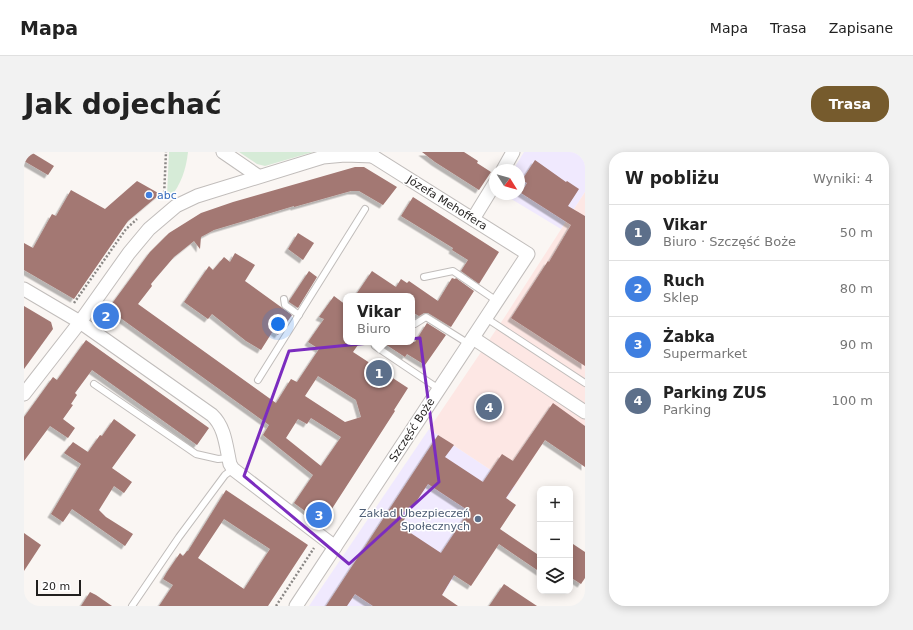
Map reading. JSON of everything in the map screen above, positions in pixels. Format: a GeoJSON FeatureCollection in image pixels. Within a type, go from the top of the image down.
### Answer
{"type":"FeatureCollection","features":[{"type":"Feature","properties":{"kind":"street"},"geometry":{"type":"LineString","coordinates":[[223,152],[258,176]]}},
{"type":"Feature","properties":{"kind":"street"},"geometry":{"type":"LineString","coordinates":[[506,164],[513,152]]}},
{"type":"Feature","properties":{"kind":"street"},"geometry":{"type":"LineString","coordinates":[[24,394],[80,322],[129,253],[149,229],[176,206],[197,196],[325,155],[369,154]]}},
{"type":"Feature","properties":{"kind":"street","name":"Józefa Mehoffera"},"geometry":{"type":"LineString","coordinates":[[369,154],[528,254]]}},
{"type":"Feature","properties":{"kind":"street"},"geometry":{"type":"LineString","coordinates":[[474,220],[489,194]]}},
{"type":"Feature","properties":{"kind":"street","name":"Szczęść Boże"},"geometry":{"type":"LineString","coordinates":[[296,606],[528,254]]}},
{"type":"Feature","properties":{"kind":"street"},"geometry":{"type":"LineString","coordinates":[[24,289],[80,322],[212,415],[218,420],[222,427],[231,464],[335,547]]}},
{"type":"Feature","properties":{"kind":"street"},"geometry":{"type":"LineString","coordinates":[[471,341],[585,412]]}},
{"type":"Feature","properties":{"kind":"lane"},"geometry":{"type":"LineString","coordinates":[[258,380],[365,209]]}},
{"type":"Feature","properties":{"kind":"lane"},"geometry":{"type":"LineString","coordinates":[[424,277],[452,271],[497,301]]}},
{"type":"Feature","properties":{"kind":"lane"},"geometry":{"type":"LineString","coordinates":[[284,299],[285,305],[299,315]]}},
{"type":"Feature","properties":{"kind":"lane"},"geometry":{"type":"LineString","coordinates":[[415,324],[426,317],[471,341]]}},
{"type":"Feature","properties":{"kind":"lane"},"geometry":{"type":"LineString","coordinates":[[486,318],[585,383]]}},
{"type":"Feature","properties":{"kind":"lane"},"geometry":{"type":"LineString","coordinates":[[375,346],[440,389]]}},
{"type":"Feature","properties":{"kind":"lane"},"geometry":{"type":"LineString","coordinates":[[94,384],[196,454],[218,459],[231,464],[225,475],[132,606]]}},
{"type":"Feature","properties":{"kind":"path"},"geometry":{"type":"LineString","coordinates":[[159,200],[164,196],[166,152]]}},
{"type":"Feature","properties":{"kind":"path"},"geometry":{"type":"LineString","coordinates":[[166,157],[170,152]]}},
{"type":"Feature","properties":{"kind":"path"},"geometry":{"type":"LineString","coordinates":[[68,300],[74,304],[126,229],[143,215]]}},
{"type":"Feature","properties":{"kind":"path"},"geometry":{"type":"LineString","coordinates":[[276,606],[315,546]]}},
{"type":"Feature","properties":{"kind":"highlighted area"},"geometry":{"type":"Polygon","coordinates":[[[420,338],[439,482],[349,564],[244,476],[289,351],[420,338]]]}},
{"type":"Feature","properties":{"kind":"shaded area"},"geometry":{"type":"Polygon","coordinates":[[[524,152],[585,152],[585,192],[561,229],[513,200],[525,200],[525,164],[517,164],[524,152]]]}},
{"type":"Feature","properties":{"kind":"shaded area"},"geometry":{"type":"Polygon","coordinates":[[[585,192],[585,467],[545,440],[515,486],[429,429],[504,318],[585,192]]]}},
{"type":"Feature","properties":{"kind":"shaded area","name":"Zakład Ubezpieczeń Społecznych"},"geometry":{"type":"Polygon","coordinates":[[[429,429],[515,486],[435,606],[309,606],[429,429]]]}},
{"type":"Feature","properties":{"kind":"green space"},"geometry":{"type":"Polygon","coordinates":[[[169,152],[188,152],[186,165],[182,176],[170,198],[167,196],[169,152]]]}},
{"type":"Feature","properties":{"kind":"green space"},"geometry":{"type":"Polygon","coordinates":[[[239,152],[313,152],[265,166],[257,164],[239,152]]]}},
{"type":"Feature","properties":{"kind":"building"},"geometry":{"type":"Polygon","coordinates":[[[24,152],[31,152],[54,166],[48,175],[24,161],[24,152]]]}},
{"type":"Feature","properties":{"kind":"building"},"geometry":{"type":"Polygon","coordinates":[[[422,152],[464,152],[489,171],[489,175],[479,190],[422,152]]]}},
{"type":"Feature","properties":{"kind":"building"},"geometry":{"type":"Polygon","coordinates":[[[535,160],[566,182],[567,181],[579,189],[568,206],[585,216],[585,366],[511,318],[548,261],[549,262],[571,225],[525,196],[525,186],[527,183],[525,182],[525,175],[535,160]]]}},
{"type":"Feature","properties":{"kind":"building"},"geometry":{"type":"Polygon","coordinates":[[[355,167],[364,167],[397,187],[383,205],[359,191],[351,191],[214,230],[201,237],[200,249],[194,241],[174,257],[151,284],[152,286],[138,304],[276,403],[291,379],[297,382],[319,349],[308,342],[324,319],[319,317],[334,296],[343,303],[343,345],[358,345],[353,352],[408,388],[394,410],[395,411],[326,518],[320,515],[316,519],[294,503],[313,475],[263,435],[269,425],[108,309],[150,252],[169,233],[201,213],[233,202],[355,167]],[[318,376],[305,396],[345,422],[361,417],[356,400],[318,376]],[[311,418],[307,424],[298,419],[286,438],[321,466],[341,437],[311,418]]]}},
{"type":"Feature","properties":{"kind":"building"},"geometry":{"type":"Polygon","coordinates":[[[137,181],[160,194],[128,221],[74,299],[24,270],[24,243],[33,248],[52,214],[56,216],[71,190],[105,209],[137,181]]]}},
{"type":"Feature","properties":{"kind":"building"},"geometry":{"type":"Polygon","coordinates":[[[413,197],[499,252],[479,284],[461,271],[468,260],[452,250],[453,248],[401,216],[413,197]]]}},
{"type":"Feature","properties":{"kind":"building"},"geometry":{"type":"Polygon","coordinates":[[[298,233],[314,243],[303,260],[288,249],[298,233]]]}},
{"type":"Feature","properties":{"kind":"building"},"geometry":{"type":"Polygon","coordinates":[[[235,253],[255,265],[245,281],[292,315],[278,335],[273,331],[261,350],[246,341],[212,314],[208,319],[184,302],[209,266],[213,270],[224,257],[230,262],[235,253]]]}},
{"type":"Feature","properties":{"kind":"building"},"geometry":{"type":"Polygon","coordinates":[[[309,271],[317,277],[298,308],[289,301],[309,271]]]}},
{"type":"Feature","properties":{"kind":"building"},"geometry":{"type":"Polygon","coordinates":[[[372,271],[396,287],[401,279],[407,283],[409,281],[438,301],[452,278],[456,278],[474,291],[451,327],[428,313],[424,313],[419,316],[415,314],[415,293],[357,293],[372,271]]]}},
{"type":"Feature","properties":{"kind":"building"},"geometry":{"type":"Polygon","coordinates":[[[24,306],[51,322],[53,329],[24,369],[24,306]]]}},
{"type":"Feature","properties":{"kind":"building"},"geometry":{"type":"Polygon","coordinates":[[[427,323],[446,335],[425,365],[407,354],[405,357],[387,345],[415,345],[415,342],[427,323]]]}},
{"type":"Feature","properties":{"kind":"building"},"geometry":{"type":"Polygon","coordinates":[[[86,340],[209,428],[197,445],[92,370],[75,393],[77,395],[71,404],[73,405],[63,419],[75,428],[68,438],[50,426],[24,461],[24,417],[53,377],[57,380],[86,340]]]}},
{"type":"Feature","properties":{"kind":"building","name":"Zakład Ubezpieczeń Społecznych"},"geometry":{"type":"Polygon","coordinates":[[[553,403],[585,426],[585,467],[545,440],[506,498],[516,505],[500,529],[537,554],[537,570],[499,544],[471,586],[454,575],[442,595],[458,606],[373,606],[355,594],[347,606],[326,606],[438,435],[454,445],[445,457],[483,482],[502,454],[513,461],[553,403]],[[428,484],[400,526],[441,553],[469,511],[428,484]]]}},
{"type":"Feature","properties":{"kind":"building"},"geometry":{"type":"Polygon","coordinates":[[[114,419],[136,435],[112,468],[132,482],[124,493],[114,486],[99,510],[106,517],[133,534],[125,546],[72,509],[63,522],[51,514],[81,464],[64,453],[73,442],[88,452],[114,419]]]}},
{"type":"Feature","properties":{"kind":"building"},"geometry":{"type":"Polygon","coordinates":[[[226,490],[308,545],[268,606],[159,606],[173,585],[163,579],[180,553],[183,556],[188,551],[226,490]],[[224,519],[198,558],[244,589],[270,549],[224,519]]]}},
{"type":"Feature","properties":{"kind":"building"},"geometry":{"type":"Polygon","coordinates":[[[24,533],[41,545],[24,571],[24,533]]]}},
{"type":"Feature","properties":{"kind":"building"},"geometry":{"type":"Polygon","coordinates":[[[573,544],[585,552],[585,578],[581,584],[573,579],[573,544]]]}},
{"type":"Feature","properties":{"kind":"building"},"geometry":{"type":"Polygon","coordinates":[[[504,584],[537,606],[489,606],[504,584]]]}},
{"type":"Feature","properties":{"kind":"building"},"geometry":{"type":"Polygon","coordinates":[[[90,592],[96,595],[112,606],[81,606],[90,592]]]}},
{"type":"Feature","properties":{"kind":"place","name":"abc"},"geometry":{"type":"Point","coordinates":[149,195]}},
{"type":"Feature","properties":{"kind":"place","name":"Ruch"},"geometry":{"type":"Point","coordinates":[106,316]}},
{"type":"Feature","properties":{"kind":"place","name":"Vikar"},"geometry":{"type":"Point","coordinates":[379,373]}},
{"type":"Feature","properties":{"kind":"place","name":"Parking ZUS"},"geometry":{"type":"Point","coordinates":[489,407]}},
{"type":"Feature","properties":{"kind":"place","name":"Żabka"},"geometry":{"type":"Point","coordinates":[319,515]}},
{"type":"Feature","properties":{"kind":"place","name":"Zakład Ubezpieczeń Społecznych"},"geometry":{"type":"Point","coordinates":[478,519]}}]}
